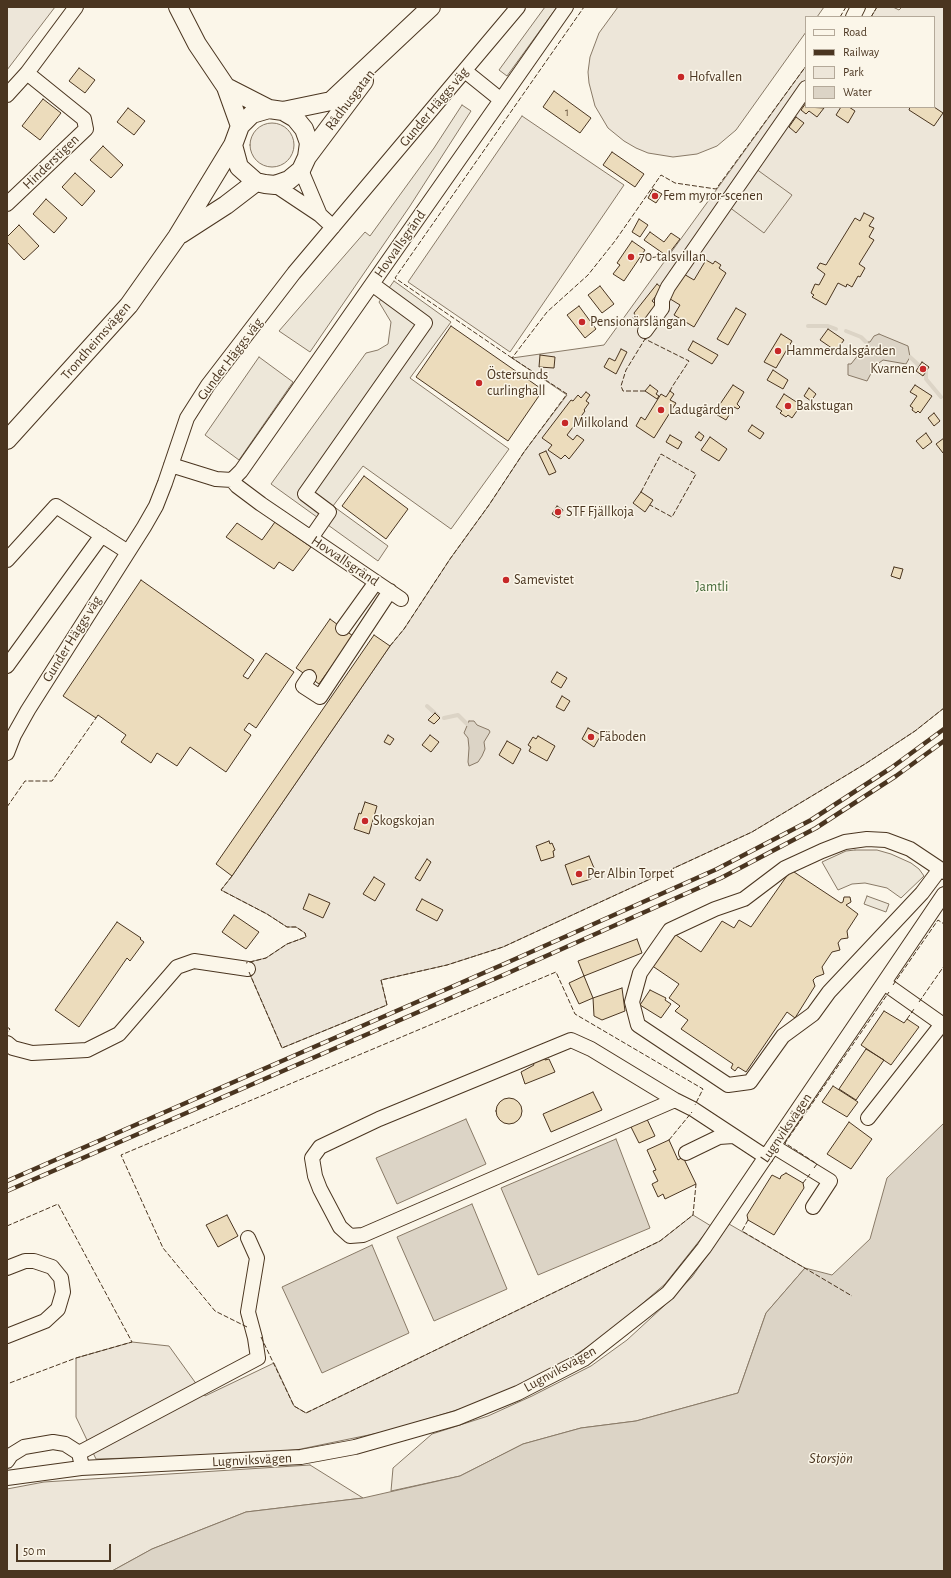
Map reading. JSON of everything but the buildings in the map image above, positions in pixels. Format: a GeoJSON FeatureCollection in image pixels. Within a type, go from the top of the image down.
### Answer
{"type":"FeatureCollection","features":[{"type":"Feature","properties":{"kind":"main road"},"geometry":{"type":"LineString","coordinates":[[178,7],[197,44],[226,88],[240,126]]}},
{"type":"Feature","properties":{"kind":"main road","name":"Rådhusgatan"},"geometry":{"type":"LineString","coordinates":[[276,110],[331,101],[431,7]]}},
{"type":"Feature","properties":{"kind":"main road","name":"Rådhusgatan"},"geometry":{"type":"LineString","coordinates":[[304,164],[393,42]]}},
{"type":"Feature","properties":{"kind":"main road"},"geometry":{"type":"LineString","coordinates":[[226,88],[295,118],[304,129],[308,143],[304,164],[290,180],[275,184],[265,184],[256,182],[239,167],[233,145],[240,126],[252,114],[276,110]]}},
{"type":"Feature","properties":{"kind":"main road","name":"Trondheimsvägen"},"geometry":{"type":"LineString","coordinates":[[7,440],[129,305],[177,237],[233,145]]}},
{"type":"Feature","properties":{"kind":"main road","name":"Trondheimsvägen"},"geometry":{"type":"LineString","coordinates":[[177,237],[226,205],[256,182]]}},
{"type":"Feature","properties":{"kind":"street"},"geometry":{"type":"LineString","coordinates":[[7,95],[27,73],[76,7]]}},
{"type":"Feature","properties":{"kind":"street","name":"Gunder Häggs väg"},"geometry":{"type":"LineString","coordinates":[[7,753],[14,735],[28,710],[156,506],[187,418],[208,385],[294,273],[518,7]]}},
{"type":"Feature","properties":{"kind":"street","name":"Hovvallsgränd"},"geometry":{"type":"LineString","coordinates":[[309,677],[303,686],[320,697],[395,595],[243,491],[232,480],[246,465],[566,7]]}},
{"type":"Feature","properties":{"kind":"street"},"geometry":{"type":"LineString","coordinates":[[854,16],[858,7]]}},
{"type":"Feature","properties":{"kind":"street"},"geometry":{"type":"LineString","coordinates":[[465,71],[501,100]]}},
{"type":"Feature","properties":{"kind":"street","name":"Hinderstigen"},"geometry":{"type":"LineString","coordinates":[[7,204],[86,129],[84,119],[27,73]]}},
{"type":"Feature","properties":{"kind":"street"},"geometry":{"type":"LineString","coordinates":[[645,331],[662,308],[662,300],[668,287],[805,89]]}},
{"type":"Feature","properties":{"kind":"street"},"geometry":{"type":"LineString","coordinates":[[304,164],[320,215]]}},
{"type":"Feature","properties":{"kind":"street"},"geometry":{"type":"LineString","coordinates":[[275,184],[320,215],[333,227]]}},
{"type":"Feature","properties":{"kind":"street"},"geometry":{"type":"LineString","coordinates":[[311,538],[329,512],[305,494],[425,322],[372,284]]}},
{"type":"Feature","properties":{"kind":"street"},"geometry":{"type":"LineString","coordinates":[[171,465],[216,479],[232,480]]}},
{"type":"Feature","properties":{"kind":"street"},"geometry":{"type":"LineString","coordinates":[[7,560],[56,506],[128,552]]}},
{"type":"Feature","properties":{"kind":"street"},"geometry":{"type":"LineString","coordinates":[[7,666],[102,535]]}},
{"type":"Feature","properties":{"kind":"street"},"geometry":{"type":"LineString","coordinates":[[343,628],[376,582]]}},
{"type":"Feature","properties":{"kind":"street"},"geometry":{"type":"LineString","coordinates":[[867,838],[886,840],[910,849],[942,871],[829,992],[813,1014],[783,1036],[750,1082],[728,1085],[638,1025],[632,1002],[640,973],[670,930],[715,909],[744,898],[785,868],[845,842],[867,838]]}},
{"type":"Feature","properties":{"kind":"street","name":"Lugnviksvägen"},"geometry":{"type":"LineString","coordinates":[[7,1478],[81,1468],[301,1457],[356,1447],[457,1418],[518,1393],[584,1359],[668,1293],[704,1248],[944,894]]}},
{"type":"Feature","properties":{"kind":"street"},"geometry":{"type":"LineString","coordinates":[[7,1043],[13,1048],[32,1053],[87,1050],[119,1034],[177,967],[194,961],[248,969]]}},
{"type":"Feature","properties":{"kind":"street"},"geometry":{"type":"LineString","coordinates":[[868,1118],[942,1024],[884,983]]}},
{"type":"Feature","properties":{"kind":"street"},"geometry":{"type":"LineString","coordinates":[[675,1100],[363,1235],[350,1236],[340,1227],[320,1189],[315,1176],[312,1158],[320,1147],[379,1119],[571,1040],[591,1049],[675,1100],[694,1109],[733,1136],[769,1151],[830,1181],[813,1207]]}},
{"type":"Feature","properties":{"kind":"street"},"geometry":{"type":"LineString","coordinates":[[686,1153],[719,1137],[733,1136]]}},
{"type":"Feature","properties":{"kind":"street"},"geometry":{"type":"LineString","coordinates":[[79,1453],[258,1358],[255,1338],[248,1312],[257,1258],[248,1238]]}},
{"type":"Feature","properties":{"kind":"street"},"geometry":{"type":"LineString","coordinates":[[7,1268],[25,1261],[34,1261],[52,1267],[61,1278],[63,1292],[58,1310],[45,1321],[7,1336]]}},
{"type":"Feature","properties":{"kind":"street"},"geometry":{"type":"LineString","coordinates":[[7,1461],[11,1455],[24,1447],[53,1442],[65,1444],[79,1453],[81,1468]]}},
{"type":"Feature","properties":{"kind":"green space"},"geometry":{"type":"Polygon","coordinates":[[[7,7],[55,7],[7,70],[7,7]]]}},
{"type":"Feature","properties":{"kind":"green space","name":"Hofvallen"},"geometry":{"type":"Polygon","coordinates":[[[618,7],[824,7],[818,16],[805,16],[805,33],[736,130],[717,146],[697,154],[673,157],[648,153],[636,148],[624,141],[608,128],[595,106],[589,83],[588,72],[590,57],[599,33],[618,7]]]}},
{"type":"Feature","properties":{"kind":"green space","name":"Jamtli"},"geometry":{"type":"Polygon","coordinates":[[[877,7],[893,7],[899,10],[902,7],[944,7],[944,708],[915,731],[865,764],[752,832],[503,947],[447,965],[381,980],[387,1005],[282,1048],[245,963],[266,958],[287,944],[306,937],[305,933],[296,927],[287,927],[267,914],[221,890],[390,646],[404,629],[450,559],[489,505],[524,452],[567,395],[512,358],[604,345],[805,67],[805,108],[935,108],[935,16],[872,16],[877,7]]]}},
{"type":"Feature","properties":{"kind":"green space"},"geometry":{"type":"Polygon","coordinates":[[[522,116],[624,185],[510,352],[408,282],[522,116]]]}},
{"type":"Feature","properties":{"kind":"green space"},"geometry":{"type":"Polygon","coordinates":[[[268,123],[276,123],[281,124],[288,129],[293,136],[293,154],[288,161],[281,166],[268,167],[260,164],[253,157],[250,149],[250,141],[253,133],[260,126],[268,123]]]}},
{"type":"Feature","properties":{"kind":"green space"},"geometry":{"type":"Polygon","coordinates":[[[693,1215],[711,1226],[665,1284],[607,1334],[551,1371],[470,1406],[388,1431],[296,1450],[198,1456],[96,1459],[76,1417],[76,1358],[132,1342],[169,1346],[205,1396],[274,1363],[294,1406],[306,1413],[660,1241],[693,1215]]]}},
{"type":"Feature","properties":{"kind":"green space"},"geometry":{"type":"Polygon","coordinates":[[[729,1224],[805,1268],[766,1313],[738,1393],[636,1421],[581,1428],[523,1444],[460,1476],[391,1491],[393,1468],[432,1434],[488,1416],[532,1396],[591,1366],[627,1340],[665,1305],[692,1277],[729,1224]]]}},
{"type":"Feature","properties":{"kind":"green space"},"geometry":{"type":"Polygon","coordinates":[[[310,1465],[363,1498],[246,1512],[152,1549],[112,1571],[7,1571],[7,1489],[44,1482],[310,1465]]]}},
{"type":"Feature","properties":{"kind":"shaded area"},"geometry":{"type":"Polygon","coordinates":[[[545,7],[557,7],[507,76],[499,70],[545,7]]]}},
{"type":"Feature","properties":{"kind":"shaded area"},"geometry":{"type":"Polygon","coordinates":[[[462,105],[471,111],[410,206],[310,352],[279,331],[365,232],[370,236],[434,148],[462,105]]]}},
{"type":"Feature","properties":{"kind":"shaded area"},"geometry":{"type":"Polygon","coordinates":[[[752,166],[792,195],[764,233],[725,204],[752,166]]]}},
{"type":"Feature","properties":{"kind":"shaded area"},"geometry":{"type":"Polygon","coordinates":[[[394,281],[451,322],[410,378],[509,449],[451,529],[363,466],[333,506],[388,546],[378,561],[271,484],[366,353],[378,350],[388,344],[391,322],[379,302],[394,281]]]}},
{"type":"Feature","properties":{"kind":"shaded area"},"geometry":{"type":"Polygon","coordinates":[[[259,357],[293,382],[239,460],[205,435],[259,357]]]}},
{"type":"Feature","properties":{"kind":"shaded area"},"geometry":{"type":"Polygon","coordinates":[[[877,850],[891,854],[911,863],[919,869],[924,876],[901,898],[887,888],[865,883],[852,884],[838,890],[822,862],[846,851],[877,850]]]}},
{"type":"Feature","properties":{"kind":"shaded area"},"geometry":{"type":"Polygon","coordinates":[[[867,896],[889,904],[886,912],[864,904],[867,896]]]}},
{"type":"Feature","properties":{"kind":"water"},"geometry":{"type":"Polygon","coordinates":[[[879,334],[908,346],[910,357],[906,364],[883,360],[875,366],[867,381],[848,375],[848,364],[851,364],[865,347],[866,342],[870,342],[874,336],[879,334]]]}},
{"type":"Feature","properties":{"kind":"water"},"geometry":{"type":"Polygon","coordinates":[[[469,721],[474,721],[477,725],[489,730],[490,732],[484,742],[485,749],[482,756],[478,762],[469,766],[468,738],[464,733],[469,721]]]}},
{"type":"Feature","properties":{"kind":"water"},"geometry":{"type":"Polygon","coordinates":[[[466,1119],[486,1164],[397,1204],[376,1158],[466,1119]]]}},
{"type":"Feature","properties":{"kind":"water","name":"Storsjön"},"geometry":{"type":"Polygon","coordinates":[[[944,1123],[944,1571],[112,1571],[152,1549],[246,1512],[363,1498],[460,1476],[523,1444],[581,1428],[636,1421],[738,1393],[766,1313],[805,1268],[832,1275],[870,1239],[887,1178],[944,1123]]]}},
{"type":"Feature","properties":{"kind":"water"},"geometry":{"type":"Polygon","coordinates":[[[616,1139],[650,1228],[538,1275],[501,1188],[616,1139]]]}},
{"type":"Feature","properties":{"kind":"water"},"geometry":{"type":"Polygon","coordinates":[[[472,1204],[507,1289],[434,1321],[397,1237],[472,1204]]]}},
{"type":"Feature","properties":{"kind":"water"},"geometry":{"type":"Polygon","coordinates":[[[372,1245],[409,1333],[322,1373],[282,1287],[372,1245]]]}},
{"type":"Feature","properties":{"kind":"waterway"},"geometry":{"type":"LineString","coordinates":[[808,326],[828,326],[836,329]]}},
{"type":"Feature","properties":{"kind":"waterway"},"geometry":{"type":"LineString","coordinates":[[846,331],[861,337],[866,342]]}},
{"type":"Feature","properties":{"kind":"waterway"},"geometry":{"type":"LineString","coordinates":[[910,357],[926,372],[926,379],[941,397]]}},
{"type":"Feature","properties":{"kind":"waterway"},"geometry":{"type":"LineString","coordinates":[[427,706],[438,716]]}},
{"type":"Feature","properties":{"kind":"waterway"},"geometry":{"type":"LineString","coordinates":[[444,718],[458,715],[467,724]]}},
{"type":"Feature","properties":{"kind":"railway"},"geometry":{"type":"LineString","coordinates":[[7,1181],[504,964],[717,869],[811,820],[891,768],[944,729]]}},
{"type":"Feature","properties":{"kind":"railway"},"geometry":{"type":"LineString","coordinates":[[7,1191],[508,973],[721,878],[816,828],[896,776],[944,741]]}},
{"type":"Feature","properties":{"kind":"fence"},"geometry":{"type":"LineString","coordinates":[[512,358],[395,278],[584,7]]}},
{"type":"Feature","properties":{"kind":"fence"},"geometry":{"type":"LineString","coordinates":[[841,16],[846,7]]}},
{"type":"Feature","properties":{"kind":"fence"},"geometry":{"type":"LineString","coordinates":[[872,16],[877,7]]}},
{"type":"Feature","properties":{"kind":"fence"},"geometry":{"type":"LineString","coordinates":[[390,646],[404,629],[450,559],[489,505],[524,452],[567,394],[512,358],[547,312],[588,275],[615,241],[661,175],[675,183],[716,189],[805,67]]}},
{"type":"Feature","properties":{"kind":"fence"},"geometry":{"type":"LineString","coordinates":[[645,391],[623,391],[621,386],[626,370],[645,339],[689,361],[670,391]]}},
{"type":"Feature","properties":{"kind":"fence"},"geometry":{"type":"LineString","coordinates":[[641,492],[661,454],[696,474],[672,517],[650,505]]}},
{"type":"Feature","properties":{"kind":"fence"},"geometry":{"type":"LineString","coordinates":[[249,972],[282,1048],[387,1005],[381,980],[447,965],[503,947],[752,832],[865,764],[915,731],[944,708]]}},
{"type":"Feature","properties":{"kind":"fence"},"geometry":{"type":"LineString","coordinates":[[7,807],[25,781],[52,781],[96,718]]}},
{"type":"Feature","properties":{"kind":"fence"},"geometry":{"type":"LineString","coordinates":[[232,876],[221,890],[267,914],[287,927],[296,927],[305,933],[306,937],[287,944],[266,958],[246,963]]}},
{"type":"Feature","properties":{"kind":"fence"},"geometry":{"type":"LineString","coordinates":[[893,985],[938,920],[944,924]]}},
{"type":"Feature","properties":{"kind":"fence"},"geometry":{"type":"LineString","coordinates":[[919,1002],[944,966]]}},
{"type":"Feature","properties":{"kind":"fence"},"geometry":{"type":"LineString","coordinates":[[247,1327],[215,1311],[163,1248],[121,1155],[556,972],[575,1014],[703,1089],[695,1105]]}},
{"type":"Feature","properties":{"kind":"fence"},"geometry":{"type":"LineString","coordinates":[[814,1168],[817,1164],[785,1143],[889,992]]}},
{"type":"Feature","properties":{"kind":"fence"},"geometry":{"type":"LineString","coordinates":[[907,1019],[914,1009]]}},
{"type":"Feature","properties":{"kind":"fence"},"geometry":{"type":"LineString","coordinates":[[7,1027],[10,1029],[7,1033]]}},
{"type":"Feature","properties":{"kind":"fence"},"geometry":{"type":"LineString","coordinates":[[669,1140],[692,1112]]}},
{"type":"Feature","properties":{"kind":"fence"},"geometry":{"type":"LineString","coordinates":[[803,1183],[810,1174]]}},
{"type":"Feature","properties":{"kind":"fence"},"geometry":{"type":"LineString","coordinates":[[261,1337],[294,1406],[306,1413],[660,1241],[693,1215],[696,1184]]}},
{"type":"Feature","properties":{"kind":"fence"},"geometry":{"type":"LineString","coordinates":[[7,1226],[58,1204],[132,1342],[76,1358],[7,1384]]}},
{"type":"Feature","properties":{"kind":"fence"},"geometry":{"type":"LineString","coordinates":[[748,1220],[742,1231],[852,1296]]}},
{"type":"Feature","properties":{"kind":"place","name":"Hofvallen"},"geometry":{"type":"Point","coordinates":[681,77]}},
{"type":"Feature","properties":{"kind":"place","name":"Fem myror-scenen"},"geometry":{"type":"Point","coordinates":[655,196]}},
{"type":"Feature","properties":{"kind":"place","name":"70-talsvillan"},"geometry":{"type":"Point","coordinates":[631,257]}},
{"type":"Feature","properties":{"kind":"place","name":"Pensionärslängan"},"geometry":{"type":"Point","coordinates":[582,322]}},
{"type":"Feature","properties":{"kind":"place","name":"Hammerdalsgården"},"geometry":{"type":"Point","coordinates":[778,351]}},
{"type":"Feature","properties":{"kind":"place","name":"Kvarnen"},"geometry":{"type":"Point","coordinates":[923,369]}},
{"type":"Feature","properties":{"kind":"place","name":"Östersunds curlinghall"},"geometry":{"type":"Point","coordinates":[479,383]}},
{"type":"Feature","properties":{"kind":"place","name":"Bakstugan"},"geometry":{"type":"Point","coordinates":[788,406]}},
{"type":"Feature","properties":{"kind":"place","name":"Ladugården"},"geometry":{"type":"Point","coordinates":[661,410]}},
{"type":"Feature","properties":{"kind":"place","name":"Milkoland"},"geometry":{"type":"Point","coordinates":[565,423]}},
{"type":"Feature","properties":{"kind":"place","name":"STF Fjällkoja"},"geometry":{"type":"Point","coordinates":[558,512]}},
{"type":"Feature","properties":{"kind":"place","name":"Samevistet"},"geometry":{"type":"Point","coordinates":[506,580]}},
{"type":"Feature","properties":{"kind":"place","name":"Fäboden"},"geometry":{"type":"Point","coordinates":[591,737]}},
{"type":"Feature","properties":{"kind":"place","name":"Skogskojan"},"geometry":{"type":"Point","coordinates":[365,821]}},
{"type":"Feature","properties":{"kind":"place","name":"Per Albin Torpet"},"geometry":{"type":"Point","coordinates":[579,874]}}]}
